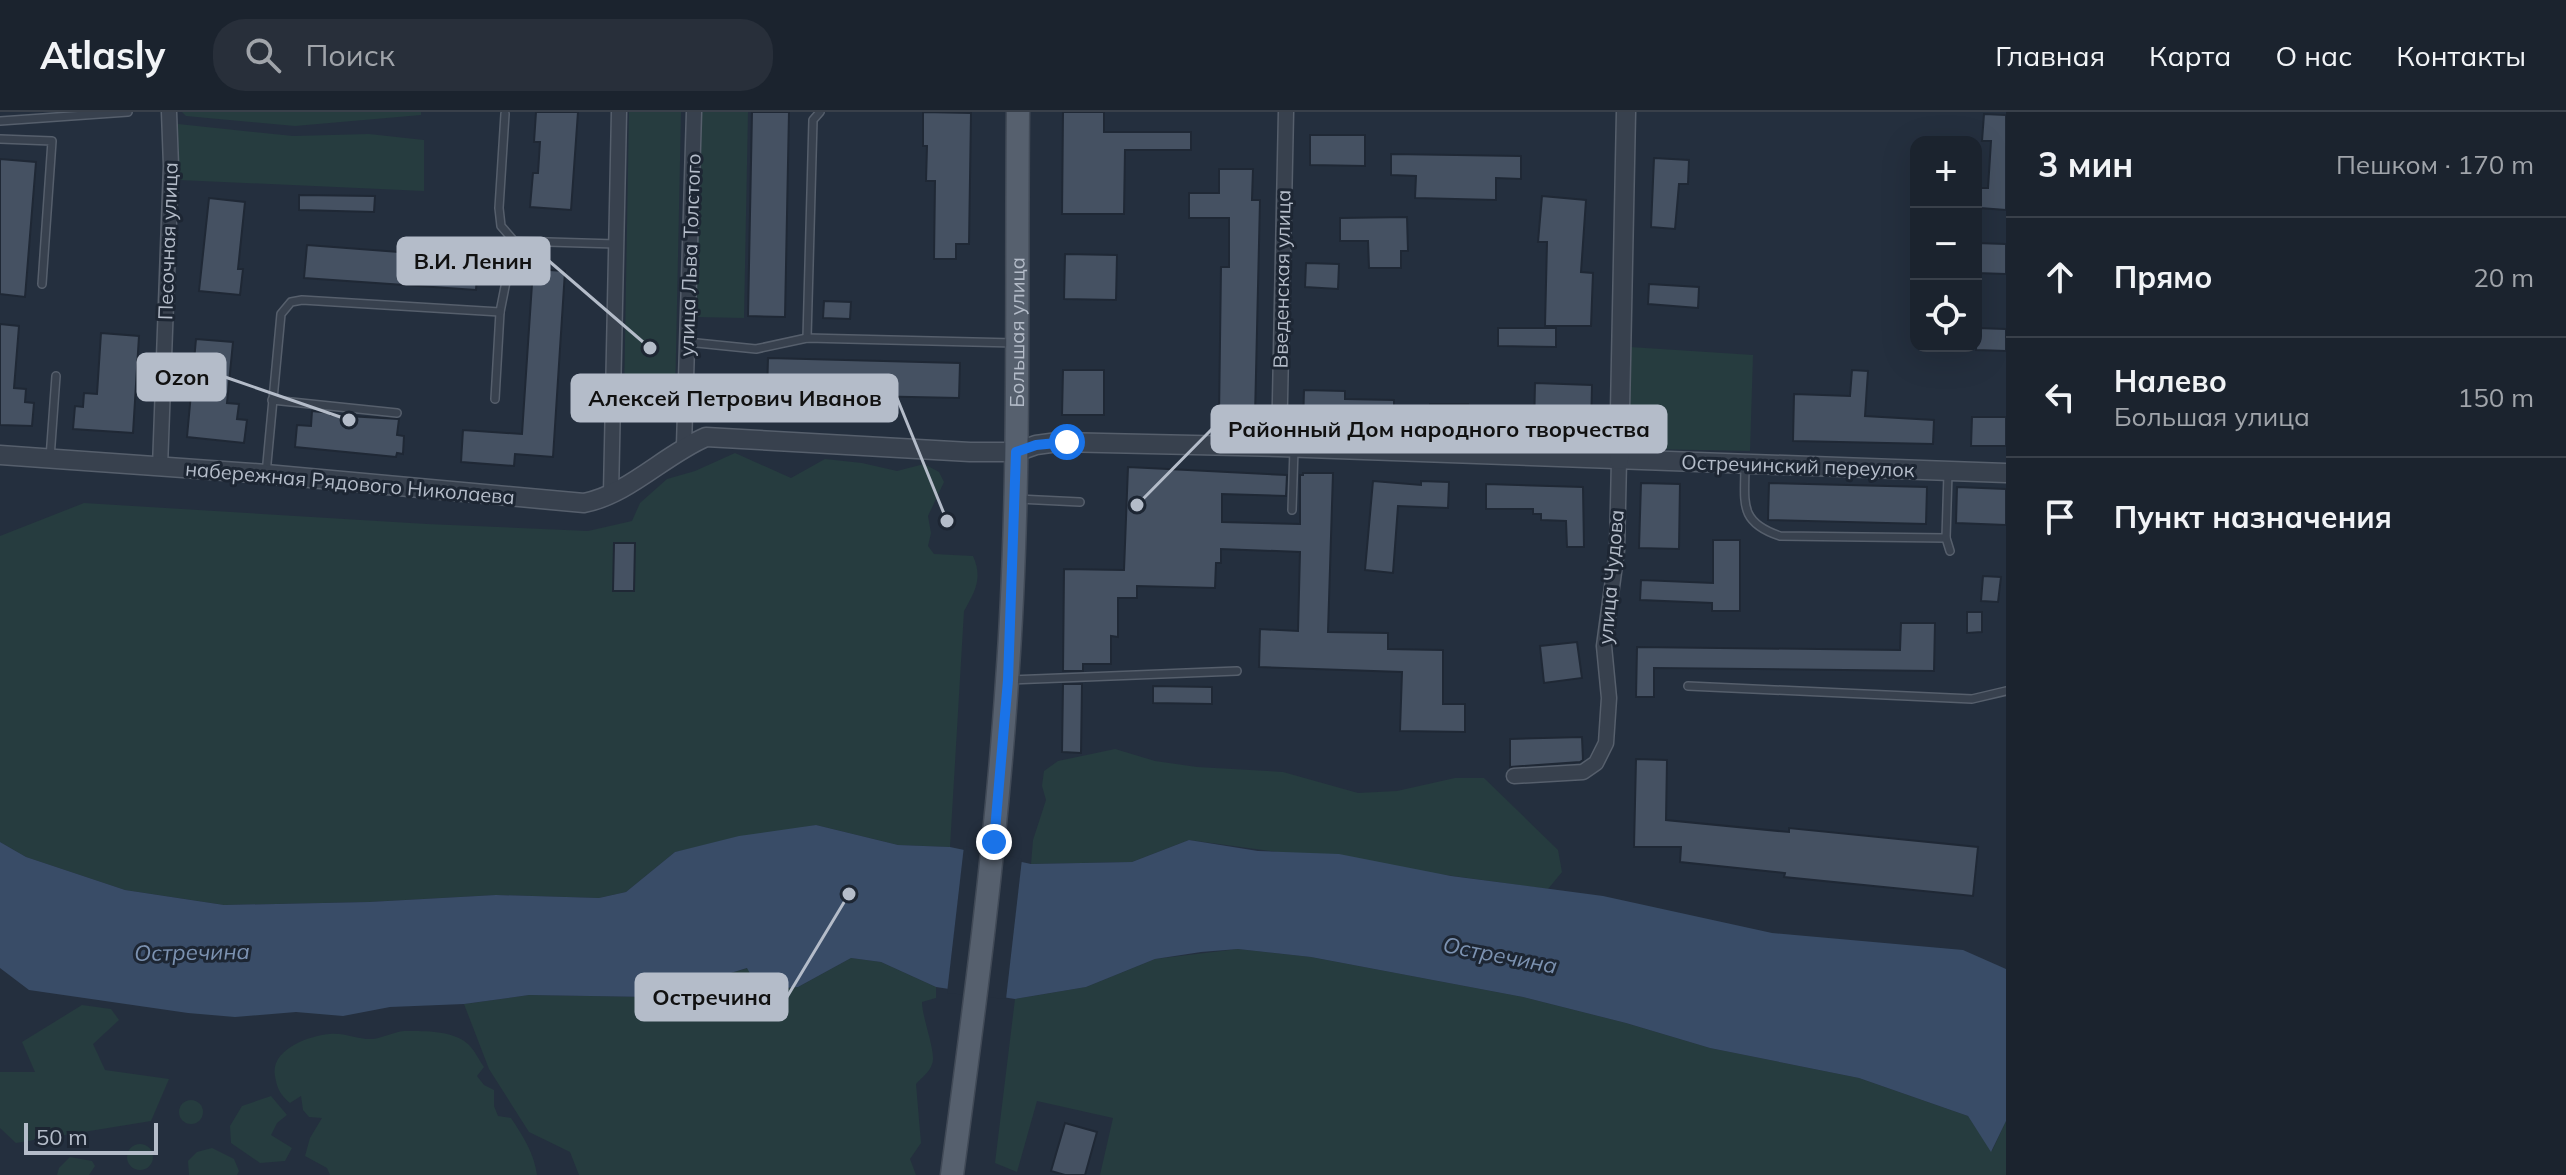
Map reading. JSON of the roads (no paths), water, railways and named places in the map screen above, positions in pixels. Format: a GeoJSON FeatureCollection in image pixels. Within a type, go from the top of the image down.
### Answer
{"type":"FeatureCollection","features":[{"type":"Feature","properties":{"kind":"main road","name":"Большая улица"},"geometry":{"type":"LineString","coordinates":[[952,1175],[994,842],[1008,680],[1016,452],[1018,112]]}},
{"type":"Feature","properties":{"kind":"street","name":"Песочная улица"},"geometry":{"type":"LineString","coordinates":[[160,467],[171,166],[169,112]]}},
{"type":"Feature","properties":{"kind":"street"},"geometry":{"type":"LineString","coordinates":[[611,494],[619,112]]}},
{"type":"Feature","properties":{"kind":"street","name":"улица Льва Толстого"},"geometry":{"type":"LineString","coordinates":[[684,446],[694,112]]}},
{"type":"Feature","properties":{"kind":"street","name":"Введенская улица"},"geometry":{"type":"LineString","coordinates":[[1286,112],[1287,447]]}},
{"type":"Feature","properties":{"kind":"street","name":"улица Чудова"},"geometry":{"type":"LineString","coordinates":[[1514,776],[1583,772],[1596,763],[1606,743],[1609,698],[1604,646],[1617,550],[1626,112]]}},
{"type":"Feature","properties":{"kind":"street","name":"Остречинский переулок"},"geometry":{"type":"LineString","coordinates":[[684,446],[706,437],[1016,452],[1058,442],[1287,447],[2006,473]]}},
{"type":"Feature","properties":{"kind":"street","name":"набережная Рядового Николаева"},"geometry":{"type":"LineString","coordinates":[[0,455],[266,474],[584,503],[611,494],[684,446]]}},
{"type":"Feature","properties":{"kind":"lane"},"geometry":{"type":"LineString","coordinates":[[0,121],[128,112]]}},
{"type":"Feature","properties":{"kind":"lane"},"geometry":{"type":"LineString","coordinates":[[807,338],[813,120],[820,112]]}},
{"type":"Feature","properties":{"kind":"lane"},"geometry":{"type":"LineString","coordinates":[[505,114],[499,208],[501,226],[514,241],[617,244]]}},
{"type":"Feature","properties":{"kind":"lane"},"geometry":{"type":"LineString","coordinates":[[0,139],[52,141],[42,284]]}},
{"type":"Feature","properties":{"kind":"lane"},"geometry":{"type":"LineString","coordinates":[[495,399],[500,312],[514,241]]}},
{"type":"Feature","properties":{"kind":"lane"},"geometry":{"type":"LineString","coordinates":[[266,474],[281,314],[291,302],[302,300],[500,312]]}},
{"type":"Feature","properties":{"kind":"lane"},"geometry":{"type":"LineString","coordinates":[[687,342],[756,349],[807,338],[1016,343]]}},
{"type":"Feature","properties":{"kind":"lane"},"geometry":{"type":"LineString","coordinates":[[50,459],[56,376]]}},
{"type":"Feature","properties":{"kind":"lane"},"geometry":{"type":"LineString","coordinates":[[272,400],[397,413]]}},
{"type":"Feature","properties":{"kind":"lane"},"geometry":{"type":"LineString","coordinates":[[1287,447],[1292,510]]}},
{"type":"Feature","properties":{"kind":"lane"},"geometry":{"type":"LineString","coordinates":[[1745,464],[1748,519],[1763,531],[1780,536],[1946,538]]}},
{"type":"Feature","properties":{"kind":"lane"},"geometry":{"type":"LineString","coordinates":[[1948,471],[1946,538],[1950,551]]}},
{"type":"Feature","properties":{"kind":"lane"},"geometry":{"type":"LineString","coordinates":[[1015,499],[1080,502]]}},
{"type":"Feature","properties":{"kind":"lane"},"geometry":{"type":"LineString","coordinates":[[1008,680],[1237,671]]}},
{"type":"Feature","properties":{"kind":"lane"},"geometry":{"type":"LineString","coordinates":[[1688,686],[1972,699],[2006,691]]}},
{"type":"Feature","properties":{"kind":"water"},"geometry":{"type":"Polygon","coordinates":[[[816,825],[898,845],[950,847],[1031,864],[1132,862],[1189,840],[1258,851],[1339,854],[1451,876],[1603,896],[1772,933],[1963,950],[2006,969],[2006,1121],[1991,1152],[1968,1116],[1859,1078],[1710,1048],[1523,997],[1311,957],[1238,949],[1155,959],[1086,987],[1015,999],[936,987],[881,962],[851,958],[798,987],[759,990],[747,968],[711,979],[711,998],[529,995],[464,1004],[390,1007],[343,1016],[296,1012],[235,1017],[188,1013],[29,990],[0,968],[0,842],[26,857],[125,890],[224,905],[496,895],[599,898],[626,892],[675,852],[739,836],[816,825]]]}},
{"type":"Feature","properties":{"kind":"place","name":"В.И. Ленин"},"geometry":{"type":"Point","coordinates":[650,348]}},
{"type":"Feature","properties":{"kind":"place","name":"Ozon"},"geometry":{"type":"Point","coordinates":[349,420]}},
{"type":"Feature","properties":{"kind":"place","name":"Районный Дом народного творчества"},"geometry":{"type":"Point","coordinates":[1137,505]}},
{"type":"Feature","properties":{"kind":"place","name":"Алексей Петрович Иванов"},"geometry":{"type":"Point","coordinates":[947,521]}},
{"type":"Feature","properties":{"kind":"place","name":"Остречина"},"geometry":{"type":"Point","coordinates":[849,894]}}]}
